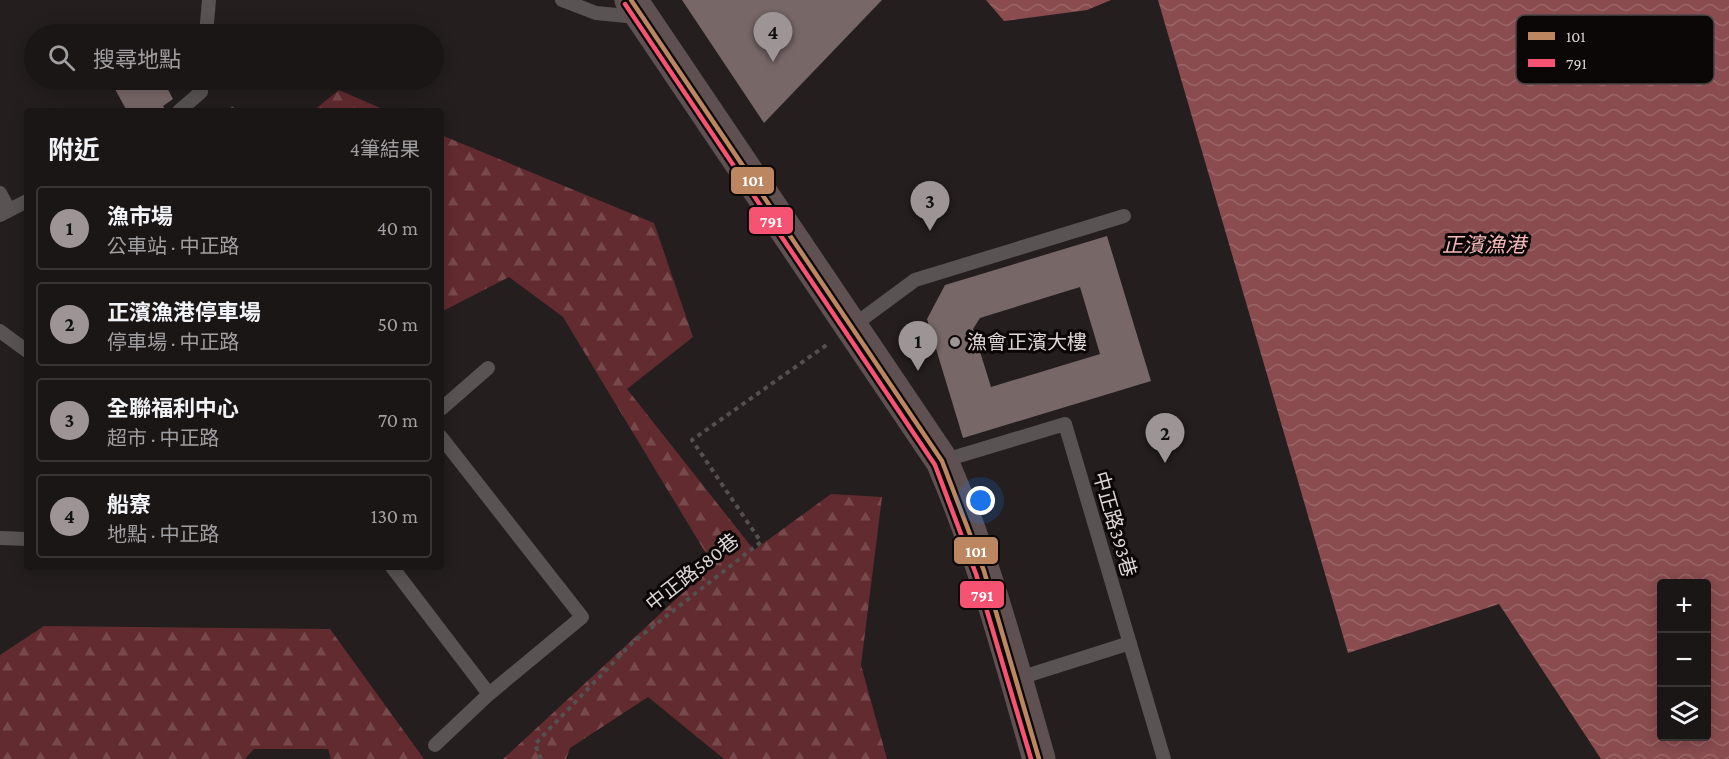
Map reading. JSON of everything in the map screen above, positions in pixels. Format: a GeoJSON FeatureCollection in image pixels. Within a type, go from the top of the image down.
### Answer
{"type":"FeatureCollection","features":[{"type":"Feature","properties":{"kind":"main road"},"geometry":{"type":"LineString","coordinates":[[637,9],[850,328],[942,461],[975,543],[1039,759]]}},
{"type":"Feature","properties":{"kind":"lane"},"geometry":{"type":"LineString","coordinates":[[207,24],[209,0]]}},
{"type":"Feature","properties":{"kind":"lane"},"geometry":{"type":"LineString","coordinates":[[562,0],[596,13],[637,9]]}},
{"type":"Feature","properties":{"kind":"lane"},"geometry":{"type":"LineString","coordinates":[[182,108],[201,90]]}},
{"type":"Feature","properties":{"kind":"lane"},"geometry":{"type":"LineString","coordinates":[[0,194],[4,213],[24,203]]}},
{"type":"Feature","properties":{"kind":"lane"},"geometry":{"type":"LineString","coordinates":[[850,328],[915,280],[1124,216]]}},
{"type":"Feature","properties":{"kind":"lane"},"geometry":{"type":"LineString","coordinates":[[0,331],[24,349]]}},
{"type":"Feature","properties":{"kind":"lane"},"geometry":{"type":"LineString","coordinates":[[444,406],[488,368]]}},
{"type":"Feature","properties":{"kind":"lane","name":"中正路393巷"},"geometry":{"type":"LineString","coordinates":[[942,461],[1065,424],[1164,759]]}},
{"type":"Feature","properties":{"kind":"lane"},"geometry":{"type":"LineString","coordinates":[[435,745],[489,694],[582,617],[444,441]]}},
{"type":"Feature","properties":{"kind":"lane"},"geometry":{"type":"LineString","coordinates":[[0,538],[24,539]]}},
{"type":"Feature","properties":{"kind":"lane"},"geometry":{"type":"LineString","coordinates":[[394,570],[489,694]]}},
{"type":"Feature","properties":{"kind":"lane"},"geometry":{"type":"LineString","coordinates":[[1016,679],[1130,643]]}},
{"type":"Feature","properties":{"kind":"path","name":"中正路580巷"},"geometry":{"type":"LineString","coordinates":[[541,759],[535,744],[632,643],[761,542],[692,440],[850,328]]}},
{"type":"Feature","properties":{"kind":"green space"},"geometry":{"type":"Polygon","coordinates":[[[339,90],[380,108],[317,108],[339,90]]]}},
{"type":"Feature","properties":{"kind":"green space"},"geometry":{"type":"Polygon","coordinates":[[[444,136],[654,223],[693,337],[627,389],[754,550],[831,494],[882,497],[861,665],[887,759],[724,759],[648,697],[570,748],[566,759],[503,759],[713,565],[563,317],[509,277],[444,310],[444,136]]]}},
{"type":"Feature","properties":{"kind":"green space"},"geometry":{"type":"Polygon","coordinates":[[[44,626],[330,629],[424,759],[331,759],[328,749],[254,749],[245,759],[0,759],[0,655],[44,626]]]}},
{"type":"Feature","properties":{"kind":"water"},"geometry":{"type":"Polygon","coordinates":[[[986,0],[1111,0],[1087,10],[1004,21],[986,0]]]}},
{"type":"Feature","properties":{"kind":"water","name":"正濱漁港"},"geometry":{"type":"Polygon","coordinates":[[[1158,0],[1729,0],[1729,759],[1601,759],[1499,604],[1348,653],[1158,0]]]}},
{"type":"Feature","properties":{"kind":"building"},"geometry":{"type":"Polygon","coordinates":[[[682,0],[882,0],[764,123],[682,0]]]}},
{"type":"Feature","properties":{"kind":"building"},"geometry":{"type":"Polygon","coordinates":[[[115,90],[168,90],[173,99],[163,106],[164,108],[125,108],[115,90]]]}},
{"type":"Feature","properties":{"kind":"building","name":"漁會正濱大樓"},"geometry":{"type":"Polygon","coordinates":[[[1107,236],[1151,381],[963,438],[927,319],[945,285],[1107,236]],[[1080,287],[980,318],[973,329],[991,387],[1100,354],[1080,287]]]}},
{"type":"Feature","properties":{"kind":"transit line","name":"101"},"geometry":{"type":"LineString","coordinates":[[631,0],[942,461],[984,571],[1039,759]]}},
{"type":"Feature","properties":{"kind":"transit line","name":"791"},"geometry":{"type":"LineString","coordinates":[[625,4],[935,465],[976,574],[1031,759]]}},
{"type":"Feature","properties":{"kind":"place","name":"船寮"},"geometry":{"type":"Point","coordinates":[773,62]}},
{"type":"Feature","properties":{"kind":"place","name":"全聯福利中心"},"geometry":{"type":"Point","coordinates":[930,231]}},
{"type":"Feature","properties":{"kind":"place","name":"漁會正濱大樓"},"geometry":{"type":"Point","coordinates":[955,342]}},
{"type":"Feature","properties":{"kind":"place","name":"漁市場"},"geometry":{"type":"Point","coordinates":[918,371]}},
{"type":"Feature","properties":{"kind":"place","name":"正濱漁港停車場"},"geometry":{"type":"Point","coordinates":[1165,463]}}]}
